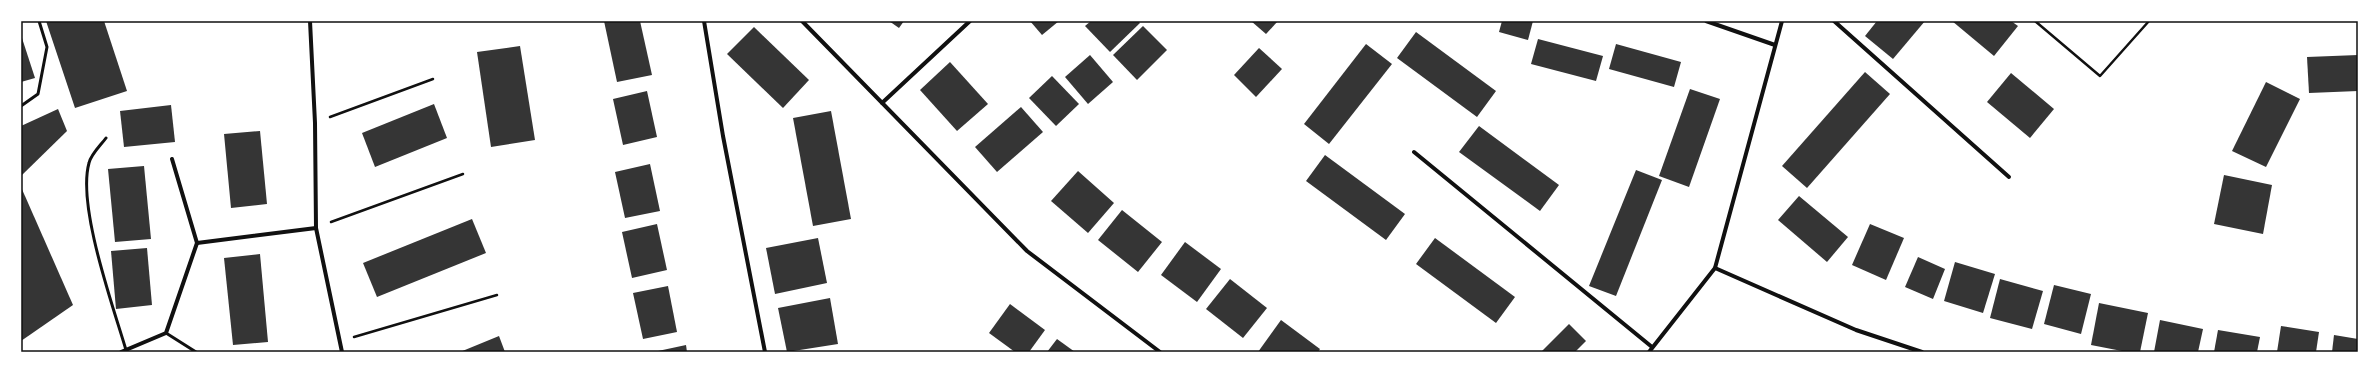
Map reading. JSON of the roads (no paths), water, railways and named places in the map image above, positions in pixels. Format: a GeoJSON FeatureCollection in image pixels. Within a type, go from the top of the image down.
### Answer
{"type":"FeatureCollection","features":[{"type":"Feature","properties":{"kind":"street"},"geometry":{"type":"LineString","coordinates":[[310,21],[315,123],[316,228],[338,341],[342,352]]}},
{"type":"Feature","properties":{"kind":"street"},"geometry":{"type":"LineString","coordinates":[[704,21],[723,136],[765,352]]}},
{"type":"Feature","properties":{"kind":"street"},"geometry":{"type":"LineString","coordinates":[[802,21],[1027,251],[1160,352]]}},
{"type":"Feature","properties":{"kind":"street"},"geometry":{"type":"LineString","coordinates":[[882,103],[970,21]]}},
{"type":"Feature","properties":{"kind":"street"},"geometry":{"type":"LineString","coordinates":[[1706,21],[1775,45]]}},
{"type":"Feature","properties":{"kind":"street"},"geometry":{"type":"LineString","coordinates":[[1649,352],[1715,268],[1782,21]]}},
{"type":"Feature","properties":{"kind":"street"},"geometry":{"type":"LineString","coordinates":[[1834,21],[2009,177]]}},
{"type":"Feature","properties":{"kind":"street"},"geometry":{"type":"LineString","coordinates":[[1414,152],[1652,347]]}},
{"type":"Feature","properties":{"kind":"street"},"geometry":{"type":"LineString","coordinates":[[121,352],[166,333],[197,243],[172,159]]}},
{"type":"Feature","properties":{"kind":"street"},"geometry":{"type":"LineString","coordinates":[[197,243],[316,228]]}},
{"type":"Feature","properties":{"kind":"street"},"geometry":{"type":"LineString","coordinates":[[1715,268],[1856,330],[1922,352]]}},
{"type":"Feature","properties":{"kind":"lane"},"geometry":{"type":"LineString","coordinates":[[21,106],[38,94],[47,47],[39,21]]}},
{"type":"Feature","properties":{"kind":"lane"},"geometry":{"type":"LineString","coordinates":[[106,138],[89,161],[86,178],[87,200],[104,278],[126,350]]}},
{"type":"Feature","properties":{"kind":"lane"},"geometry":{"type":"LineString","coordinates":[[166,333],[196,352]]}}]}
